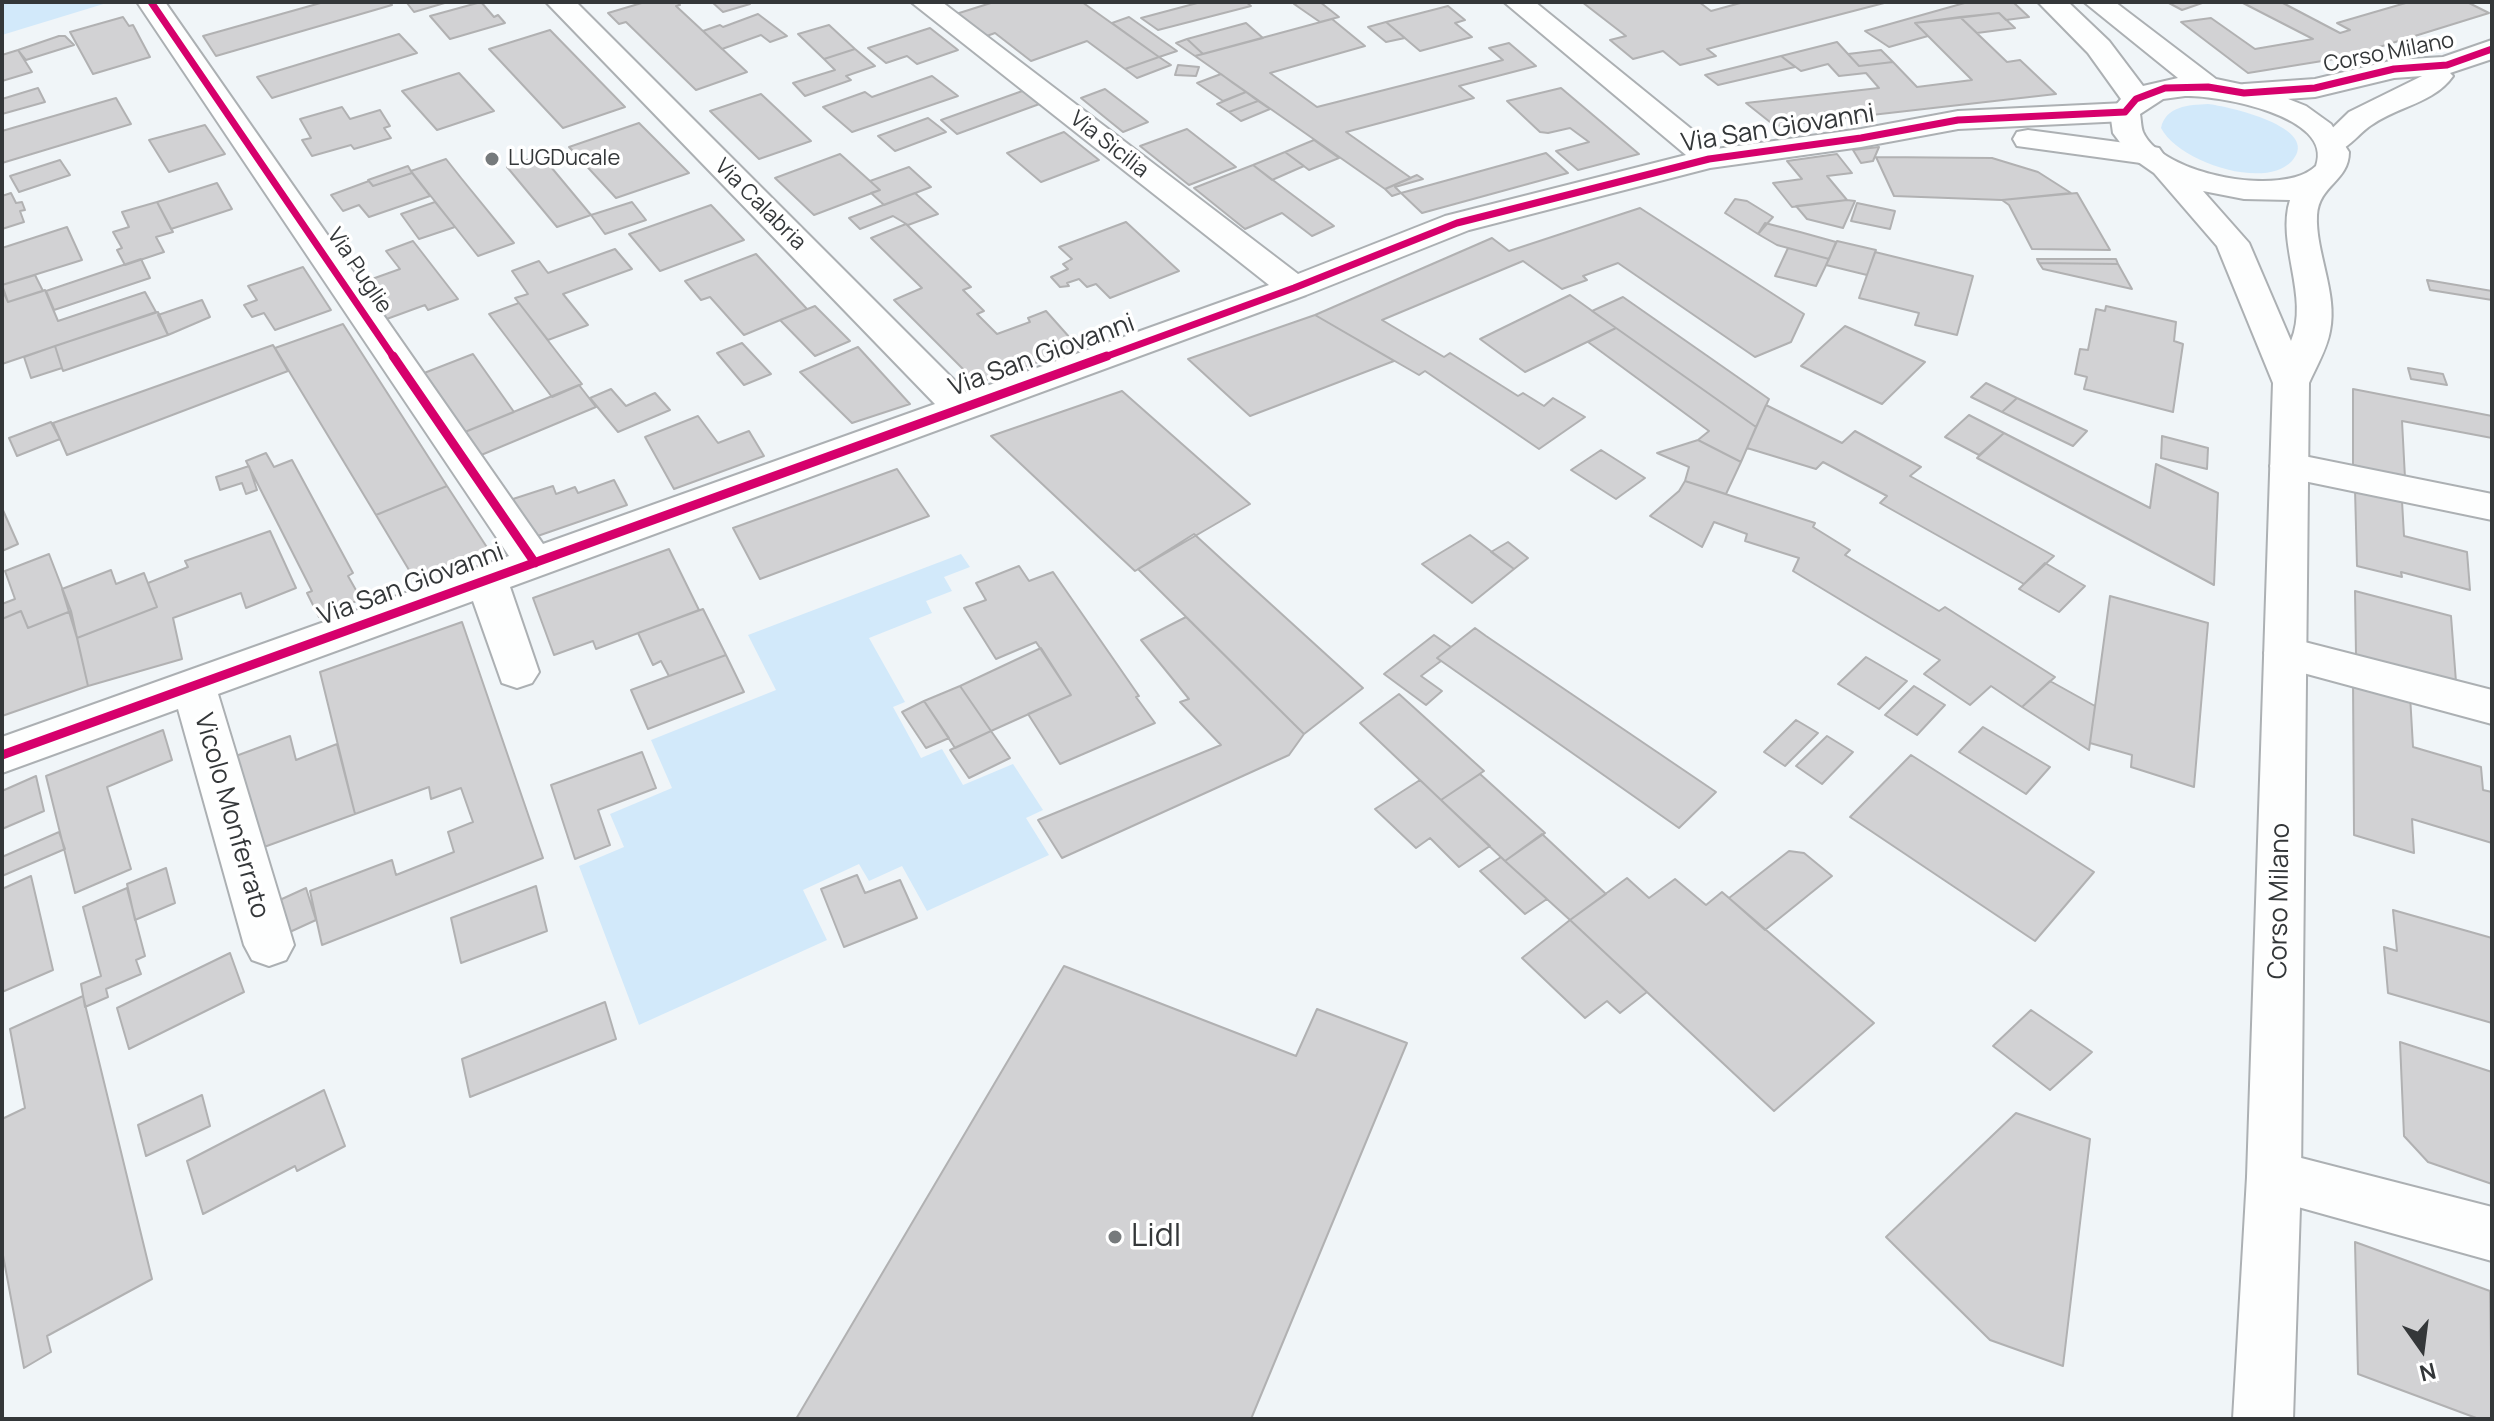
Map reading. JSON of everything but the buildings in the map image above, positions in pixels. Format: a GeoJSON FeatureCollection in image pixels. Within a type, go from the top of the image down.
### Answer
{"type":"FeatureCollection","features":[{"type":"Feature","properties":{"kind":"street","name":"Via Puglie"},"geometry":{"type":"LineString","coordinates":[[151,2],[535,563]]}},
{"type":"Feature","properties":{"kind":"street","name":"Via Calabria"},"geometry":{"type":"LineString","coordinates":[[560,2],[961,409]]}},
{"type":"Feature","properties":{"kind":"street","name":"Via Sicilia"},"geometry":{"type":"LineString","coordinates":[[925,2],[1294,288]]}},
{"type":"Feature","properties":{"kind":"street"},"geometry":{"type":"LineString","coordinates":[[1518,2],[1709,159]]}},
{"type":"Feature","properties":{"kind":"street","name":"Corso Milano"},"geometry":{"type":"LineString","coordinates":[[2052,2],[2095,40],[2119,68],[2130,106],[2127,132],[2232,243],[2291,383]]}},
{"type":"Feature","properties":{"kind":"street"},"geometry":{"type":"LineString","coordinates":[[2098,2],[2208,87]]}},
{"type":"Feature","properties":{"kind":"street","name":"Corso Milano"},"geometry":{"type":"LineString","coordinates":[[2244,93],[2315,88],[2394,69],[2447,65],[2492,49]]}},
{"type":"Feature","properties":{"kind":"street","name":"Corso Milano"},"geometry":{"type":"LineString","coordinates":[[2331,144],[2344,129],[2391,101],[2428,88],[2447,65]]}},
{"type":"Feature","properties":{"kind":"street","name":"Via San Giovanni"},"geometry":{"type":"LineString","coordinates":[[2,755],[1294,288],[1457,223],[1709,159],[1861,138],[1958,120],[2130,106],[2165,88],[2208,87],[2244,93]]}},
{"type":"Feature","properties":{"kind":"street"},"geometry":{"type":"LineString","coordinates":[[2244,93],[2298,114],[2324,134],[2335,156],[2333,168],[2310,185]]}},
{"type":"Feature","properties":{"kind":"street","name":"Via San Giovanni"},"geometry":{"type":"LineString","coordinates":[[1861,138],[2019,138],[2155,160],[2185,175],[2238,189],[2290,190],[2310,185]]}},
{"type":"Feature","properties":{"kind":"street","name":"Corso Milano"},"geometry":{"type":"LineString","coordinates":[[2263,1419],[2274,1177],[2291,383],[2313,331],[2312,291],[2301,215],[2310,185]]}},
{"type":"Feature","properties":{"kind":"street"},"geometry":{"type":"LineString","coordinates":[[2289,466],[2492,507]]}},
{"type":"Feature","properties":{"kind":"street"},"geometry":{"type":"LineString","coordinates":[[487,581],[517,672]]}},
{"type":"Feature","properties":{"kind":"street"},"geometry":{"type":"LineString","coordinates":[[2285,653],[2492,707]]}},
{"type":"Feature","properties":{"kind":"street","name":"Vicolo Monferrato"},"geometry":{"type":"LineString","coordinates":[[194,687],[269,945]]}},
{"type":"Feature","properties":{"kind":"street"},"geometry":{"type":"LineString","coordinates":[[2274,1177],[2492,1234]]}},
{"type":"Feature","properties":{"kind":"shaded area"},"geometry":{"type":"Polygon","coordinates":[[[2,2],[110,2],[2,35],[2,2]]]}},
{"type":"Feature","properties":{"kind":"shaded area"},"geometry":{"type":"Polygon","coordinates":[[[2208,104],[2251,114],[2284,129],[2294,138],[2298,149],[2292,161],[2279,170],[2262,173],[2222,168],[2185,151],[2170,140],[2161,128],[2173,111],[2208,104]]]}},
{"type":"Feature","properties":{"kind":"shaded area"},"geometry":{"type":"Polygon","coordinates":[[[961,554],[970,567],[944,577],[952,591],[926,601],[932,613],[869,638],[905,702],[893,707],[921,758],[942,749],[963,785],[1013,764],[1043,810],[1026,818],[1049,855],[927,911],[902,866],[869,881],[859,864],[803,890],[827,940],[639,1025],[579,866],[624,847],[610,814],[672,788],[651,740],[776,690],[748,635],[961,554]]]}},
{"type":"Feature","properties":{"kind":"cycle path"},"geometry":{"type":"LineString","coordinates":[[151,2],[535,563]]}},
{"type":"Feature","properties":{"kind":"cycle path"},"geometry":{"type":"LineString","coordinates":[[2,755],[1294,288],[1457,223],[1709,159],[1861,138],[1958,120],[2125,112],[2136,99],[2165,88],[2208,87],[2244,93],[2315,88],[2394,69],[2447,65],[2492,49]]}},
{"type":"Feature","properties":{"kind":"place","name":"LUGDucale"},"geometry":{"type":"Point","coordinates":[492,159]}},
{"type":"Feature","properties":{"kind":"place","name":"Lidl"},"geometry":{"type":"Point","coordinates":[1115,1237]}}]}
